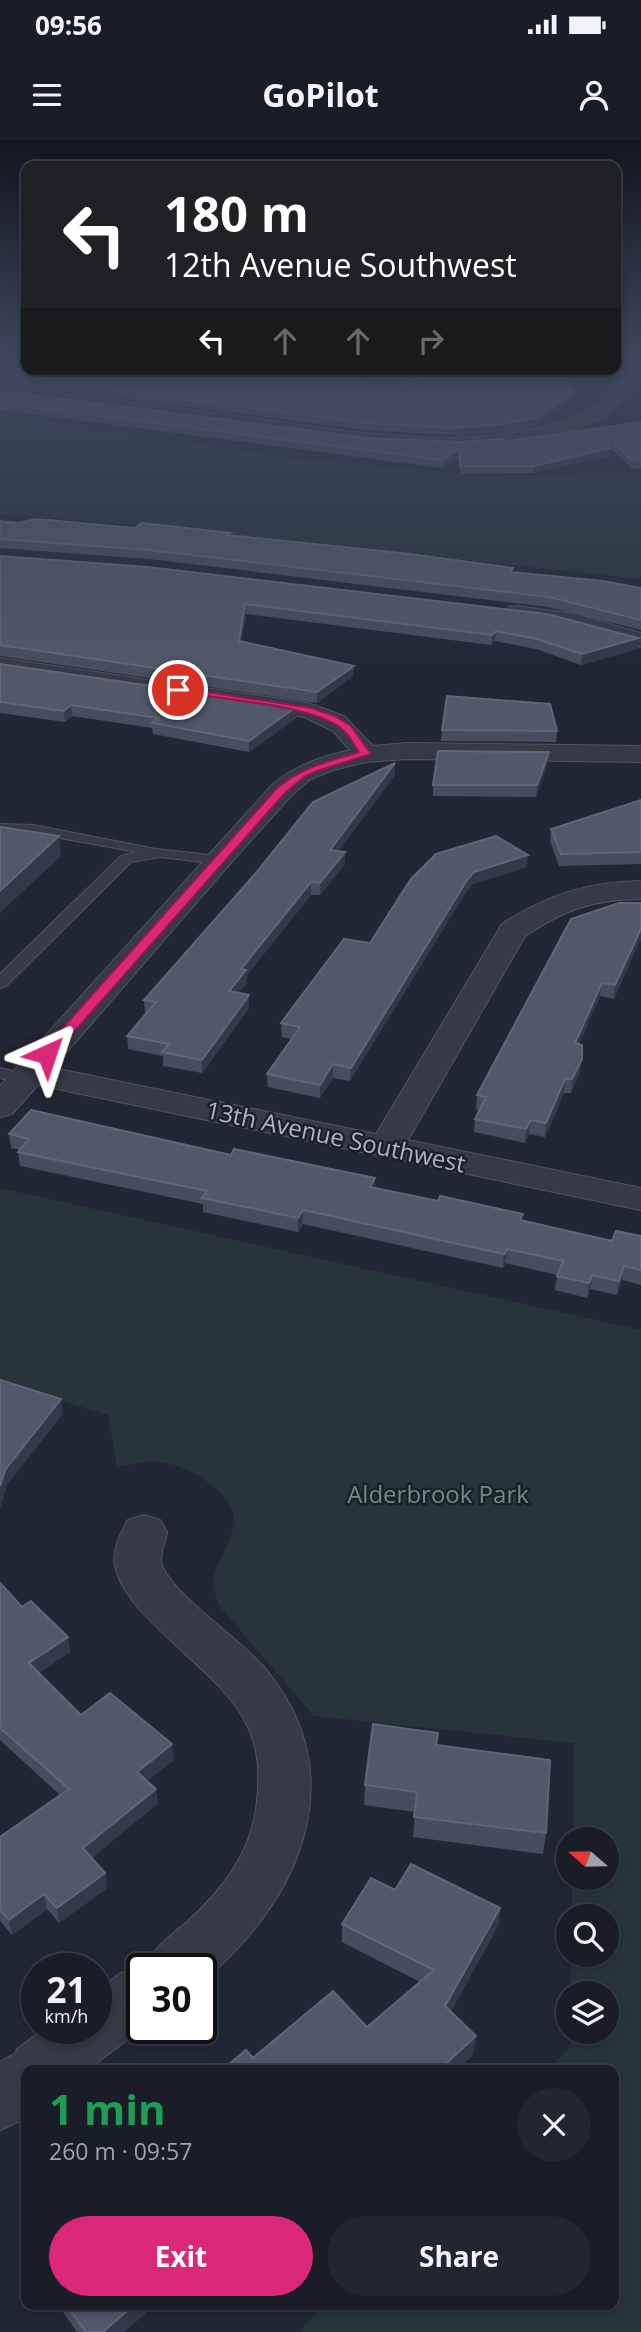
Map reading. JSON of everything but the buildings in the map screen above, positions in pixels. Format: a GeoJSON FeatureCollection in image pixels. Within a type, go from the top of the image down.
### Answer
{"type":"FeatureCollection","features":[{"type":"Feature","properties":{"kind":"street"},"geometry":{"type":"LineString","coordinates":[[500,610],[575,621],[641,640]]}},
{"type":"Feature","properties":{"kind":"street"},"geometry":{"type":"LineString","coordinates":[[0,665],[308,710],[331,718],[348,728],[366,754]]}},
{"type":"Feature","properties":{"kind":"street"},"geometry":{"type":"LineString","coordinates":[[0,1107],[18,1075],[281,791],[300,775],[324,764],[366,754],[407,751],[641,754]]}},
{"type":"Feature","properties":{"kind":"street"},"geometry":{"type":"LineString","coordinates":[[387,1146],[513,930],[546,907],[569,897],[606,890],[641,890]]}},
{"type":"Feature","properties":{"kind":"street","name":"13th Avenue Southwest"},"geometry":{"type":"LineString","coordinates":[[18,1075],[387,1146],[641,1199]]}},
{"type":"Feature","properties":{"kind":"street"},"geometry":{"type":"LineString","coordinates":[[144,1532],[138,1564],[157,1598],[224,1657],[267,1707],[278,1730],[285,1759],[286,1793],[279,1829],[267,1867],[243,1905],[195,1953]]}},
{"type":"Feature","properties":{"kind":"street"},"geometry":{"type":"LineString","coordinates":[[46,2065],[74,2044]]}},
{"type":"Feature","properties":{"kind":"street"},"geometry":{"type":"LineString","coordinates":[[0,2099],[21,2084]]}},
{"type":"Feature","properties":{"kind":"lane"},"geometry":{"type":"LineString","coordinates":[[0,828],[33,829],[218,860]]}},
{"type":"Feature","properties":{"kind":"lane"},"geometry":{"type":"LineString","coordinates":[[0,983],[120,863],[139,854],[161,852]]}},
{"type":"Feature","properties":{"kind":"green space"},"geometry":{"type":"Polygon","coordinates":[[[0,461],[329,461],[486,476],[641,472],[641,579],[152,526],[0,514],[0,461]]]}},
{"type":"Feature","properties":{"kind":"green space","name":"Alderbrook Park"},"geometry":{"type":"Polygon","coordinates":[[[0,1188],[641,1330],[641,2332],[298,2332],[319,2310],[619,2310],[619,2065],[553,2065],[570,2044],[619,2044],[619,1981],[571,1981],[571,1967],[619,1967],[619,1904],[572,1904],[572,1890],[620,1890],[620,1827],[573,1827],[574,1743],[314,1716],[221,1608],[215,1595],[215,1574],[234,1522],[233,1511],[227,1501],[208,1482],[183,1468],[160,1462],[117,1466],[108,1415],[0,1382],[0,1188]]]}},
{"type":"Feature","properties":{"kind":"route"},"geometry":{"type":"LineString","coordinates":[[47,1054],[281,791],[300,775],[324,764],[366,754],[348,728],[331,718],[308,710],[178,690]]}}]}
